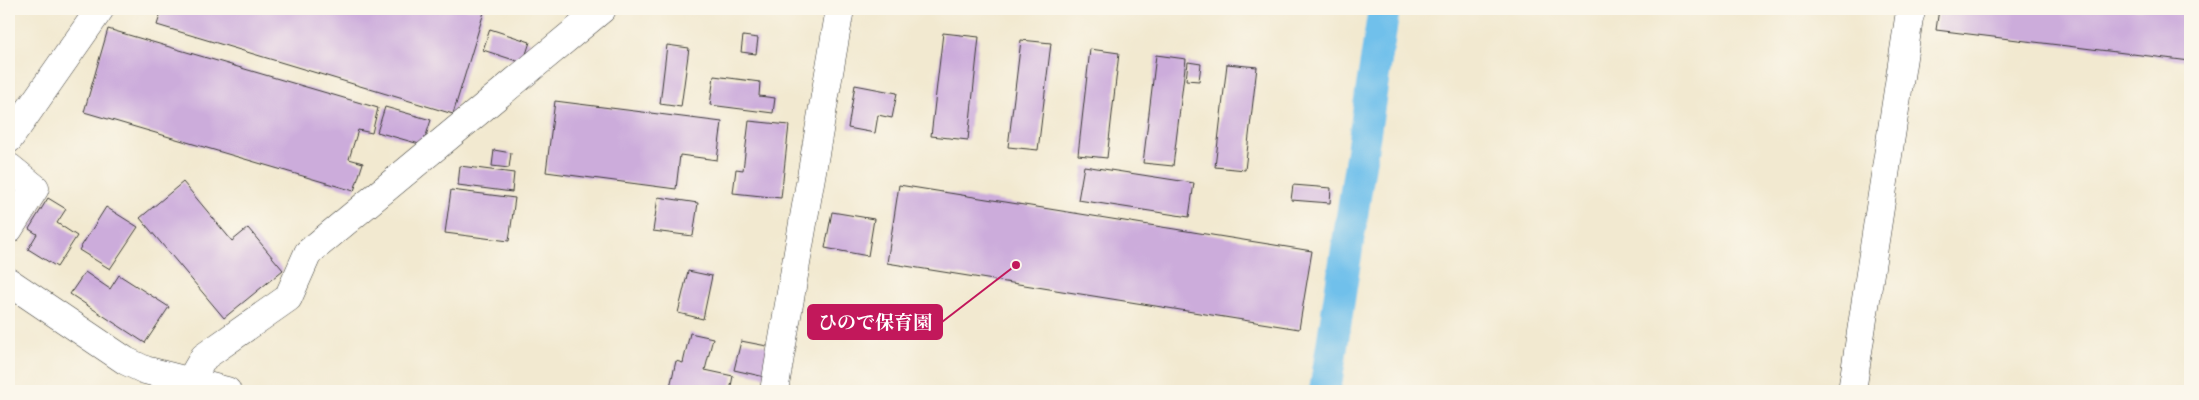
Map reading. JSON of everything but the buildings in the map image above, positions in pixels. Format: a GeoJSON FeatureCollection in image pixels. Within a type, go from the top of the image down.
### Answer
{"type":"FeatureCollection","features":[{"type":"Feature","properties":{"kind":"street"},"geometry":{"type":"LineString","coordinates":[[9,139],[100,9]]}},
{"type":"Feature","properties":{"kind":"street"},"geometry":{"type":"LineString","coordinates":[[190,381],[204,357],[288,298],[308,253],[602,9]]}},
{"type":"Feature","properties":{"kind":"street"},"geometry":{"type":"LineString","coordinates":[[774,391],[840,9]]}},
{"type":"Feature","properties":{"kind":"street"},"geometry":{"type":"LineString","coordinates":[[1852,391],[1909,18],[1912,9]]}},
{"type":"Feature","properties":{"kind":"street"},"geometry":{"type":"LineString","coordinates":[[9,167],[35,188],[9,228]]}},
{"type":"Feature","properties":{"kind":"street"},"geometry":{"type":"LineString","coordinates":[[9,282],[126,361],[145,370],[227,391]]}},
{"type":"Feature","properties":{"kind":"waterway"},"geometry":{"type":"LineString","coordinates":[[1325,391],[1384,9]]}},
{"type":"Feature","properties":{"kind":"place","name":"ひので保育園"},"geometry":{"type":"Point","coordinates":[1016,265]}}]}
